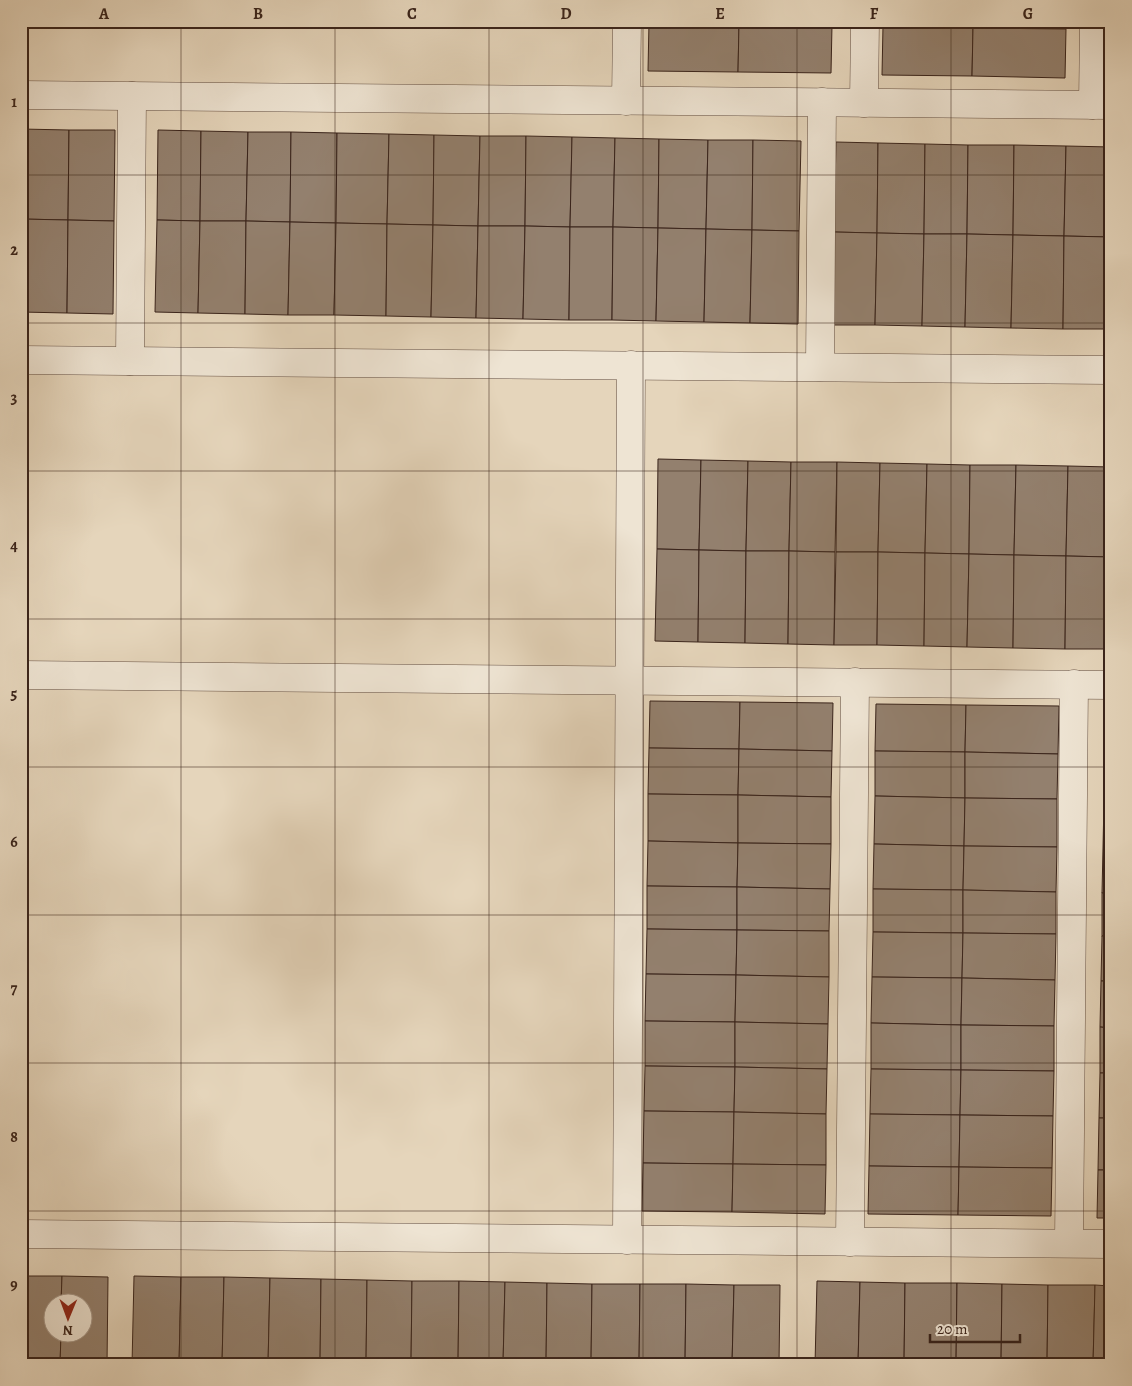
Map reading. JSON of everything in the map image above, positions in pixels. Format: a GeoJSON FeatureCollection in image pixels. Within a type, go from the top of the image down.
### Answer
{"type":"FeatureCollection","features":[{"type":"Feature","properties":{"kind":"street"},"geometry":{"type":"LineString","coordinates":[[626,100],[627,21]]}},
{"type":"Feature","properties":{"kind":"street"},"geometry":{"type":"LineString","coordinates":[[864,21],[864,103]]}},
{"type":"Feature","properties":{"kind":"street"},"geometry":{"type":"LineString","coordinates":[[21,95],[1102,105],[1094,21]]}},
{"type":"Feature","properties":{"kind":"street"},"geometry":{"type":"LineString","coordinates":[[130,361],[132,96]]}},
{"type":"Feature","properties":{"kind":"street"},"geometry":{"type":"LineString","coordinates":[[820,367],[822,102]]}},
{"type":"Feature","properties":{"kind":"street"},"geometry":{"type":"LineString","coordinates":[[21,360],[1111,370]]}},
{"type":"Feature","properties":{"kind":"street"},"geometry":{"type":"LineString","coordinates":[[627,1240],[628,680],[631,365]]}},
{"type":"Feature","properties":{"kind":"street"},"geometry":{"type":"LineString","coordinates":[[21,675],[1111,685]]}},
{"type":"Feature","properties":{"kind":"street"},"geometry":{"type":"LineString","coordinates":[[850,1242],[855,682]]}},
{"type":"Feature","properties":{"kind":"street"},"geometry":{"type":"LineString","coordinates":[[1069,1243],[1074,684]]}},
{"type":"Feature","properties":{"kind":"street"},"geometry":{"type":"LineString","coordinates":[[21,1234],[1111,1244]]}},
{"type":"Feature","properties":{"kind":"building"},"geometry":{"type":"Polygon","coordinates":[[[649,21],[739,21],[739,24],[649,21]]]}},
{"type":"Feature","properties":{"kind":"building"},"geometry":{"type":"Polygon","coordinates":[[[739,21],[832,21],[832,25],[739,24],[739,21]]]}},
{"type":"Feature","properties":{"kind":"building"},"geometry":{"type":"Polygon","coordinates":[[[883,21],[973,21],[973,28],[883,26],[883,21]]]}},
{"type":"Feature","properties":{"kind":"building"},"geometry":{"type":"Polygon","coordinates":[[[973,21],[1066,21],[1066,29],[973,28],[973,21]]]}},
{"type":"Feature","properties":{"kind":"building"},"geometry":{"type":"Polygon","coordinates":[[[649,22],[739,24],[738,72],[648,71],[649,22]]]}},
{"type":"Feature","properties":{"kind":"building"},"geometry":{"type":"Polygon","coordinates":[[[739,24],[832,25],[831,73],[738,72],[739,24]]]}},
{"type":"Feature","properties":{"kind":"building"},"geometry":{"type":"Polygon","coordinates":[[[883,26],[973,28],[972,76],[882,75],[883,26]]]}},
{"type":"Feature","properties":{"kind":"building"},"geometry":{"type":"Polygon","coordinates":[[[973,28],[1066,29],[1065,78],[972,76],[973,28]]]}},
{"type":"Feature","properties":{"kind":"building"},"geometry":{"type":"Polygon","coordinates":[[[21,129],[69,130],[68,220],[21,219],[21,129]]]}},
{"type":"Feature","properties":{"kind":"building"},"geometry":{"type":"Polygon","coordinates":[[[69,130],[115,130],[114,221],[68,220],[69,130]]]}},
{"type":"Feature","properties":{"kind":"building"},"geometry":{"type":"Polygon","coordinates":[[[158,130],[201,131],[200,221],[157,220],[158,130]]]}},
{"type":"Feature","properties":{"kind":"building"},"geometry":{"type":"Polygon","coordinates":[[[201,131],[248,132],[246,221],[200,221],[201,131]]]}},
{"type":"Feature","properties":{"kind":"building"},"geometry":{"type":"Polygon","coordinates":[[[248,132],[291,132],[290,222],[246,221],[248,132]]]}},
{"type":"Feature","properties":{"kind":"building"},"geometry":{"type":"Polygon","coordinates":[[[291,132],[337,133],[336,223],[290,222],[291,132]]]}},
{"type":"Feature","properties":{"kind":"building"},"geometry":{"type":"Polygon","coordinates":[[[337,133],[389,134],[387,224],[336,223],[337,133]]]}},
{"type":"Feature","properties":{"kind":"building"},"geometry":{"type":"Polygon","coordinates":[[[389,134],[434,135],[433,225],[387,224],[389,134]]]}},
{"type":"Feature","properties":{"kind":"building"},"geometry":{"type":"Polygon","coordinates":[[[434,135],[480,136],[478,226],[433,225],[434,135]]]}},
{"type":"Feature","properties":{"kind":"building"},"geometry":{"type":"Polygon","coordinates":[[[480,136],[526,136],[525,226],[478,226],[480,136]]]}},
{"type":"Feature","properties":{"kind":"building"},"geometry":{"type":"Polygon","coordinates":[[[526,136],[572,137],[570,227],[525,226],[526,136]]]}},
{"type":"Feature","properties":{"kind":"building"},"geometry":{"type":"Polygon","coordinates":[[[572,137],[615,138],[613,227],[570,227],[572,137]]]}},
{"type":"Feature","properties":{"kind":"building"},"geometry":{"type":"Polygon","coordinates":[[[615,138],[659,139],[658,228],[613,227],[615,138]]]}},
{"type":"Feature","properties":{"kind":"building"},"geometry":{"type":"Polygon","coordinates":[[[659,139],[708,140],[706,229],[658,228],[659,139]]]}},
{"type":"Feature","properties":{"kind":"building"},"geometry":{"type":"Polygon","coordinates":[[[708,140],[753,140],[752,230],[706,229],[708,140]]]}},
{"type":"Feature","properties":{"kind":"building"},"geometry":{"type":"Polygon","coordinates":[[[753,140],[801,141],[799,231],[752,230],[753,140]]]}},
{"type":"Feature","properties":{"kind":"building"},"geometry":{"type":"Polygon","coordinates":[[[836,142],[878,143],[877,233],[834,232],[836,142]]]}},
{"type":"Feature","properties":{"kind":"building"},"geometry":{"type":"Polygon","coordinates":[[[878,143],[925,144],[924,234],[877,233],[878,143]]]}},
{"type":"Feature","properties":{"kind":"building"},"geometry":{"type":"Polygon","coordinates":[[[925,144],[968,145],[967,234],[924,234],[925,144]]]}},
{"type":"Feature","properties":{"kind":"building"},"geometry":{"type":"Polygon","coordinates":[[[968,145],[1014,145],[1013,235],[967,234],[968,145]]]}},
{"type":"Feature","properties":{"kind":"building"},"geometry":{"type":"Polygon","coordinates":[[[1014,145],[1066,146],[1064,236],[1013,235],[1014,145]]]}},
{"type":"Feature","properties":{"kind":"building"},"geometry":{"type":"Polygon","coordinates":[[[1066,146],[1111,147],[1110,237],[1064,236],[1066,146]]]}},
{"type":"Feature","properties":{"kind":"building"},"geometry":{"type":"Polygon","coordinates":[[[21,219],[68,220],[67,313],[21,312],[21,219]]]}},
{"type":"Feature","properties":{"kind":"building"},"geometry":{"type":"Polygon","coordinates":[[[68,220],[114,221],[113,314],[67,313],[68,220]]]}},
{"type":"Feature","properties":{"kind":"building"},"geometry":{"type":"Polygon","coordinates":[[[157,220],[200,221],[198,313],[155,312],[157,220]]]}},
{"type":"Feature","properties":{"kind":"building"},"geometry":{"type":"Polygon","coordinates":[[[200,221],[246,221],[245,314],[198,313],[200,221]]]}},
{"type":"Feature","properties":{"kind":"building"},"geometry":{"type":"Polygon","coordinates":[[[246,221],[290,222],[288,315],[245,314],[246,221]]]}},
{"type":"Feature","properties":{"kind":"building"},"geometry":{"type":"Polygon","coordinates":[[[290,222],[336,223],[334,315],[288,315],[290,222]]]}},
{"type":"Feature","properties":{"kind":"building"},"geometry":{"type":"Polygon","coordinates":[[[336,223],[387,224],[386,316],[334,315],[336,223]]]}},
{"type":"Feature","properties":{"kind":"building"},"geometry":{"type":"Polygon","coordinates":[[[387,224],[433,225],[431,317],[386,316],[387,224]]]}},
{"type":"Feature","properties":{"kind":"building"},"geometry":{"type":"Polygon","coordinates":[[[433,225],[478,226],[476,318],[431,317],[433,225]]]}},
{"type":"Feature","properties":{"kind":"building"},"geometry":{"type":"Polygon","coordinates":[[[478,226],[525,226],[523,319],[476,318],[478,226]]]}},
{"type":"Feature","properties":{"kind":"building"},"geometry":{"type":"Polygon","coordinates":[[[525,226],[570,227],[569,320],[523,319],[525,226]]]}},
{"type":"Feature","properties":{"kind":"building"},"geometry":{"type":"Polygon","coordinates":[[[570,227],[613,227],[612,320],[569,320],[570,227]]]}},
{"type":"Feature","properties":{"kind":"building"},"geometry":{"type":"Polygon","coordinates":[[[613,227],[658,228],[656,321],[612,320],[613,227]]]}},
{"type":"Feature","properties":{"kind":"building"},"geometry":{"type":"Polygon","coordinates":[[[658,228],[706,229],[704,322],[656,321],[658,228]]]}},
{"type":"Feature","properties":{"kind":"building"},"geometry":{"type":"Polygon","coordinates":[[[706,229],[752,230],[750,323],[704,322],[706,229]]]}},
{"type":"Feature","properties":{"kind":"building"},"geometry":{"type":"Polygon","coordinates":[[[752,230],[799,231],[798,324],[750,323],[752,230]]]}},
{"type":"Feature","properties":{"kind":"building"},"geometry":{"type":"Polygon","coordinates":[[[834,232],[877,233],[875,325],[832,325],[834,232]]]}},
{"type":"Feature","properties":{"kind":"building"},"geometry":{"type":"Polygon","coordinates":[[[877,233],[924,234],[922,326],[875,325],[877,233]]]}},
{"type":"Feature","properties":{"kind":"building"},"geometry":{"type":"Polygon","coordinates":[[[924,234],[967,234],[965,327],[922,326],[924,234]]]}},
{"type":"Feature","properties":{"kind":"building"},"geometry":{"type":"Polygon","coordinates":[[[967,234],[1013,235],[1011,328],[965,327],[967,234]]]}},
{"type":"Feature","properties":{"kind":"building"},"geometry":{"type":"Polygon","coordinates":[[[1013,235],[1064,236],[1063,329],[1011,328],[1013,235]]]}},
{"type":"Feature","properties":{"kind":"building"},"geometry":{"type":"Polygon","coordinates":[[[1064,236],[1110,237],[1108,329],[1063,329],[1064,236]]]}},
{"type":"Feature","properties":{"kind":"building"},"geometry":{"type":"Polygon","coordinates":[[[1110,237],[1111,329],[1108,329],[1110,237]]]}},
{"type":"Feature","properties":{"kind":"building"},"geometry":{"type":"Polygon","coordinates":[[[658,459],[701,460],[699,550],[657,549],[658,459]]]}},
{"type":"Feature","properties":{"kind":"building"},"geometry":{"type":"Polygon","coordinates":[[[701,460],[748,461],[746,551],[699,550],[701,460]]]}},
{"type":"Feature","properties":{"kind":"building"},"geometry":{"type":"Polygon","coordinates":[[[748,461],[791,462],[789,551],[746,551],[748,461]]]}},
{"type":"Feature","properties":{"kind":"building"},"geometry":{"type":"Polygon","coordinates":[[[791,462],[837,462],[835,552],[789,551],[791,462]]]}},
{"type":"Feature","properties":{"kind":"building"},"geometry":{"type":"Polygon","coordinates":[[[837,462],[880,463],[878,552],[836,552],[837,462]]]}},
{"type":"Feature","properties":{"kind":"building"},"geometry":{"type":"Polygon","coordinates":[[[880,463],[927,464],[925,553],[878,552],[880,463]]]}},
{"type":"Feature","properties":{"kind":"building"},"geometry":{"type":"Polygon","coordinates":[[[927,464],[970,465],[969,554],[925,553],[927,464]]]}},
{"type":"Feature","properties":{"kind":"building"},"geometry":{"type":"Polygon","coordinates":[[[970,465],[1016,465],[1014,555],[969,554],[970,465]]]}},
{"type":"Feature","properties":{"kind":"building"},"geometry":{"type":"Polygon","coordinates":[[[1016,465],[1068,466],[1066,556],[1014,555],[1016,465]]]}},
{"type":"Feature","properties":{"kind":"building"},"geometry":{"type":"Polygon","coordinates":[[[1068,466],[1111,467],[1111,557],[1066,556],[1068,466]]]}},
{"type":"Feature","properties":{"kind":"building"},"geometry":{"type":"Polygon","coordinates":[[[657,549],[699,550],[698,642],[655,641],[657,549]]]}},
{"type":"Feature","properties":{"kind":"building"},"geometry":{"type":"Polygon","coordinates":[[[699,550],[746,551],[745,643],[698,642],[699,550]]]}},
{"type":"Feature","properties":{"kind":"building"},"geometry":{"type":"Polygon","coordinates":[[[746,551],[789,551],[788,644],[745,643],[746,551]]]}},
{"type":"Feature","properties":{"kind":"building"},"geometry":{"type":"Polygon","coordinates":[[[789,551],[835,552],[834,645],[788,644],[789,551]]]}},
{"type":"Feature","properties":{"kind":"building"},"geometry":{"type":"Polygon","coordinates":[[[836,552],[878,552],[877,645],[834,645],[836,552]]]}},
{"type":"Feature","properties":{"kind":"building"},"geometry":{"type":"Polygon","coordinates":[[[878,552],[925,553],[924,646],[877,645],[878,552]]]}},
{"type":"Feature","properties":{"kind":"building"},"geometry":{"type":"Polygon","coordinates":[[[925,553],[969,554],[967,647],[924,646],[925,553]]]}},
{"type":"Feature","properties":{"kind":"building"},"geometry":{"type":"Polygon","coordinates":[[[969,554],[1014,555],[1013,648],[967,647],[969,554]]]}},
{"type":"Feature","properties":{"kind":"building"},"geometry":{"type":"Polygon","coordinates":[[[1014,555],[1066,556],[1065,649],[1013,648],[1014,555]]]}},
{"type":"Feature","properties":{"kind":"building"},"geometry":{"type":"Polygon","coordinates":[[[1066,556],[1111,557],[1110,649],[1065,649],[1066,556]]]}},
{"type":"Feature","properties":{"kind":"building"},"geometry":{"type":"Polygon","coordinates":[[[650,701],[740,702],[739,749],[649,748],[650,701]]]}},
{"type":"Feature","properties":{"kind":"building"},"geometry":{"type":"Polygon","coordinates":[[[740,702],[833,703],[832,751],[739,749],[740,702]]]}},
{"type":"Feature","properties":{"kind":"building"},"geometry":{"type":"Polygon","coordinates":[[[876,704],[966,705],[965,752],[875,751],[876,704]]]}},
{"type":"Feature","properties":{"kind":"building"},"geometry":{"type":"Polygon","coordinates":[[[966,705],[1059,706],[1058,754],[965,752],[966,705]]]}},
{"type":"Feature","properties":{"kind":"building"},"geometry":{"type":"Polygon","coordinates":[[[1105,708],[1111,708],[1111,755],[1104,755],[1105,708]]]}},
{"type":"Feature","properties":{"kind":"building"},"geometry":{"type":"Polygon","coordinates":[[[649,748],[739,749],[738,795],[648,794],[649,748]]]}},
{"type":"Feature","properties":{"kind":"building"},"geometry":{"type":"Polygon","coordinates":[[[739,749],[832,751],[831,797],[738,795],[739,749]]]}},
{"type":"Feature","properties":{"kind":"building"},"geometry":{"type":"Polygon","coordinates":[[[875,751],[965,752],[965,798],[875,796],[875,751]]]}},
{"type":"Feature","properties":{"kind":"building"},"geometry":{"type":"Polygon","coordinates":[[[965,752],[1058,754],[1057,799],[965,798],[965,752]]]}},
{"type":"Feature","properties":{"kind":"building"},"geometry":{"type":"Polygon","coordinates":[[[1104,755],[1111,755],[1111,801],[1104,800],[1104,755]]]}},
{"type":"Feature","properties":{"kind":"building"},"geometry":{"type":"Polygon","coordinates":[[[648,794],[738,795],[738,843],[648,841],[648,794]]]}},
{"type":"Feature","properties":{"kind":"building"},"geometry":{"type":"Polygon","coordinates":[[[738,795],[831,797],[831,844],[738,843],[738,795]]]}},
{"type":"Feature","properties":{"kind":"building"},"geometry":{"type":"Polygon","coordinates":[[[875,796],[965,798],[964,846],[874,844],[875,796]]]}},
{"type":"Feature","properties":{"kind":"building"},"geometry":{"type":"Polygon","coordinates":[[[965,798],[1057,799],[1057,847],[964,846],[965,798]]]}},
{"type":"Feature","properties":{"kind":"building"},"geometry":{"type":"Polygon","coordinates":[[[1104,800],[1111,801],[1111,848],[1103,848],[1104,800]]]}},
{"type":"Feature","properties":{"kind":"building"},"geometry":{"type":"Polygon","coordinates":[[[648,841],[738,843],[737,887],[647,886],[648,841]]]}},
{"type":"Feature","properties":{"kind":"building"},"geometry":{"type":"Polygon","coordinates":[[[738,843],[831,844],[830,889],[737,887],[738,843]]]}},
{"type":"Feature","properties":{"kind":"building"},"geometry":{"type":"Polygon","coordinates":[[[874,844],[964,846],[963,890],[873,889],[874,844]]]}},
{"type":"Feature","properties":{"kind":"building"},"geometry":{"type":"Polygon","coordinates":[[[964,846],[1057,847],[1056,892],[963,890],[964,846]]]}},
{"type":"Feature","properties":{"kind":"building"},"geometry":{"type":"Polygon","coordinates":[[[1103,848],[1111,848],[1111,893],[1102,893],[1103,848]]]}},
{"type":"Feature","properties":{"kind":"building"},"geometry":{"type":"Polygon","coordinates":[[[647,886],[737,887],[737,930],[647,929],[647,886]]]}},
{"type":"Feature","properties":{"kind":"building"},"geometry":{"type":"Polygon","coordinates":[[[737,887],[830,889],[829,931],[737,930],[737,887]]]}},
{"type":"Feature","properties":{"kind":"building"},"geometry":{"type":"Polygon","coordinates":[[[873,889],[963,890],[963,933],[873,932],[873,889]]]}},
{"type":"Feature","properties":{"kind":"building"},"geometry":{"type":"Polygon","coordinates":[[[963,890],[1056,892],[1056,934],[963,933],[963,890]]]}},
{"type":"Feature","properties":{"kind":"building"},"geometry":{"type":"Polygon","coordinates":[[[1102,893],[1111,893],[1111,936],[1102,936],[1102,893]]]}},
{"type":"Feature","properties":{"kind":"building"},"geometry":{"type":"Polygon","coordinates":[[[647,929],[737,930],[736,975],[646,974],[647,929]]]}},
{"type":"Feature","properties":{"kind":"building"},"geometry":{"type":"Polygon","coordinates":[[[737,930],[829,931],[829,977],[736,975],[737,930]]]}},
{"type":"Feature","properties":{"kind":"building"},"geometry":{"type":"Polygon","coordinates":[[[873,932],[963,933],[962,978],[872,977],[873,932]]]}},
{"type":"Feature","properties":{"kind":"building"},"geometry":{"type":"Polygon","coordinates":[[[963,933],[1056,934],[1055,980],[962,978],[963,933]]]}},
{"type":"Feature","properties":{"kind":"building"},"geometry":{"type":"Polygon","coordinates":[[[1102,936],[1111,936],[1111,981],[1101,981],[1102,936]]]}},
{"type":"Feature","properties":{"kind":"building"},"geometry":{"type":"Polygon","coordinates":[[[646,974],[736,975],[735,1022],[645,1021],[646,974]]]}},
{"type":"Feature","properties":{"kind":"building"},"geometry":{"type":"Polygon","coordinates":[[[736,975],[829,977],[828,1024],[735,1022],[736,975]]]}},
{"type":"Feature","properties":{"kind":"building"},"geometry":{"type":"Polygon","coordinates":[[[872,977],[962,978],[961,1025],[871,1023],[872,977]]]}},
{"type":"Feature","properties":{"kind":"building"},"geometry":{"type":"Polygon","coordinates":[[[962,978],[1055,980],[1054,1026],[961,1025],[962,978]]]}},
{"type":"Feature","properties":{"kind":"building"},"geometry":{"type":"Polygon","coordinates":[[[1101,981],[1111,981],[1111,1028],[1100,1027],[1101,981]]]}},
{"type":"Feature","properties":{"kind":"building"},"geometry":{"type":"Polygon","coordinates":[[[645,1021],[735,1022],[735,1067],[645,1066],[645,1021]]]}},
{"type":"Feature","properties":{"kind":"building"},"geometry":{"type":"Polygon","coordinates":[[[735,1022],[828,1024],[827,1069],[735,1067],[735,1022]]]}},
{"type":"Feature","properties":{"kind":"building"},"geometry":{"type":"Polygon","coordinates":[[[871,1023],[961,1025],[961,1070],[871,1069],[871,1023]]]}},
{"type":"Feature","properties":{"kind":"building"},"geometry":{"type":"Polygon","coordinates":[[[961,1025],[1054,1026],[1054,1071],[961,1070],[961,1025]]]}},
{"type":"Feature","properties":{"kind":"building"},"geometry":{"type":"Polygon","coordinates":[[[1100,1027],[1111,1028],[1111,1073],[1100,1073],[1100,1027]]]}},
{"type":"Feature","properties":{"kind":"building"},"geometry":{"type":"Polygon","coordinates":[[[645,1066],[735,1067],[734,1112],[644,1111],[645,1066]]]}},
{"type":"Feature","properties":{"kind":"building"},"geometry":{"type":"Polygon","coordinates":[[[735,1067],[827,1069],[826,1114],[734,1112],[735,1067]]]}},
{"type":"Feature","properties":{"kind":"building"},"geometry":{"type":"Polygon","coordinates":[[[871,1069],[961,1070],[960,1115],[870,1114],[871,1069]]]}},
{"type":"Feature","properties":{"kind":"building"},"geometry":{"type":"Polygon","coordinates":[[[961,1070],[1054,1071],[1053,1116],[960,1115],[961,1070]]]}},
{"type":"Feature","properties":{"kind":"building"},"geometry":{"type":"Polygon","coordinates":[[[1100,1073],[1111,1073],[1111,1118],[1099,1118],[1100,1073]]]}},
{"type":"Feature","properties":{"kind":"building"},"geometry":{"type":"Polygon","coordinates":[[[644,1111],[734,1112],[733,1164],[643,1163],[644,1111]]]}},
{"type":"Feature","properties":{"kind":"building"},"geometry":{"type":"Polygon","coordinates":[[[734,1112],[826,1114],[826,1165],[733,1164],[734,1112]]]}},
{"type":"Feature","properties":{"kind":"building"},"geometry":{"type":"Polygon","coordinates":[[[870,1114],[960,1115],[959,1167],[869,1166],[870,1114]]]}},
{"type":"Feature","properties":{"kind":"building"},"geometry":{"type":"Polygon","coordinates":[[[960,1115],[1053,1116],[1052,1168],[959,1167],[960,1115]]]}},
{"type":"Feature","properties":{"kind":"building"},"geometry":{"type":"Polygon","coordinates":[[[1099,1118],[1111,1118],[1111,1170],[1098,1170],[1099,1118]]]}},
{"type":"Feature","properties":{"kind":"building"},"geometry":{"type":"Polygon","coordinates":[[[643,1163],[733,1164],[732,1212],[642,1211],[643,1163]]]}},
{"type":"Feature","properties":{"kind":"building"},"geometry":{"type":"Polygon","coordinates":[[[733,1164],[826,1165],[825,1214],[732,1212],[733,1164]]]}},
{"type":"Feature","properties":{"kind":"building"},"geometry":{"type":"Polygon","coordinates":[[[869,1166],[959,1167],[958,1215],[868,1214],[869,1166]]]}},
{"type":"Feature","properties":{"kind":"building"},"geometry":{"type":"Polygon","coordinates":[[[959,1167],[1052,1168],[1051,1216],[958,1215],[959,1167]]]}},
{"type":"Feature","properties":{"kind":"building"},"geometry":{"type":"Polygon","coordinates":[[[1098,1170],[1111,1170],[1111,1218],[1097,1218],[1098,1170]]]}},
{"type":"Feature","properties":{"kind":"building"},"geometry":{"type":"Polygon","coordinates":[[[21,1276],[62,1276],[61,1294],[42,1294],[42,1344],[61,1344],[60,1365],[21,1365],[21,1276]]]}},
{"type":"Feature","properties":{"kind":"building"},"geometry":{"type":"Polygon","coordinates":[[[62,1276],[108,1277],[107,1365],[60,1365],[61,1344],[92,1344],[92,1294],[61,1294],[62,1276]]]}},
{"type":"Feature","properties":{"kind":"building"},"geometry":{"type":"Polygon","coordinates":[[[134,1276],[181,1277],[179,1365],[132,1365],[134,1276]]]}},
{"type":"Feature","properties":{"kind":"building"},"geometry":{"type":"Polygon","coordinates":[[[181,1277],[224,1277],[222,1365],[179,1365],[181,1277]]]}},
{"type":"Feature","properties":{"kind":"building"},"geometry":{"type":"Polygon","coordinates":[[[224,1277],[270,1278],[268,1365],[222,1365],[224,1277]]]}},
{"type":"Feature","properties":{"kind":"building"},"geometry":{"type":"Polygon","coordinates":[[[270,1278],[321,1279],[320,1365],[268,1365],[270,1278]]]}},
{"type":"Feature","properties":{"kind":"building"},"geometry":{"type":"Polygon","coordinates":[[[321,1279],[367,1280],[366,1365],[320,1365],[321,1279]]]}},
{"type":"Feature","properties":{"kind":"building"},"geometry":{"type":"Polygon","coordinates":[[[367,1280],[412,1281],[411,1365],[366,1365],[367,1280]]]}},
{"type":"Feature","properties":{"kind":"building"},"geometry":{"type":"Polygon","coordinates":[[[412,1281],[459,1281],[458,1365],[411,1365],[412,1281]]]}},
{"type":"Feature","properties":{"kind":"building"},"geometry":{"type":"Polygon","coordinates":[[[459,1281],[505,1282],[503,1365],[458,1365],[459,1281]]]}},
{"type":"Feature","properties":{"kind":"building"},"geometry":{"type":"Polygon","coordinates":[[[817,1281],[860,1282],[858,1365],[815,1365],[817,1281]]]}},
{"type":"Feature","properties":{"kind":"building"},"geometry":{"type":"Polygon","coordinates":[[[505,1282],[547,1283],[546,1365],[503,1365],[505,1282]]]}},
{"type":"Feature","properties":{"kind":"building"},"geometry":{"type":"Polygon","coordinates":[[[860,1282],[905,1283],[904,1365],[858,1365],[860,1282]]]}},
{"type":"Feature","properties":{"kind":"building"},"geometry":{"type":"Polygon","coordinates":[[[547,1283],[592,1284],[591,1365],[546,1365],[547,1283]]]}},
{"type":"Feature","properties":{"kind":"building"},"geometry":{"type":"Polygon","coordinates":[[[905,1283],[957,1283],[956,1365],[904,1365],[905,1283]]]}},
{"type":"Feature","properties":{"kind":"building"},"geometry":{"type":"Polygon","coordinates":[[[957,1283],[1002,1284],[1001,1365],[956,1365],[957,1283]]]}},
{"type":"Feature","properties":{"kind":"building"},"geometry":{"type":"Polygon","coordinates":[[[592,1284],[640,1284],[639,1365],[591,1365],[592,1284]]]}},
{"type":"Feature","properties":{"kind":"building"},"geometry":{"type":"Polygon","coordinates":[[[640,1284],[686,1284],[685,1365],[639,1365],[640,1284]]]}},
{"type":"Feature","properties":{"kind":"building"},"geometry":{"type":"Polygon","coordinates":[[[686,1284],[734,1285],[732,1365],[685,1365],[686,1284]]]}},
{"type":"Feature","properties":{"kind":"building"},"geometry":{"type":"Polygon","coordinates":[[[1002,1284],[1048,1285],[1047,1365],[1001,1365],[1002,1284]]]}},
{"type":"Feature","properties":{"kind":"building"},"geometry":{"type":"Polygon","coordinates":[[[734,1285],[780,1285],[779,1365],[732,1365],[734,1285]]]}},
{"type":"Feature","properties":{"kind":"building"},"geometry":{"type":"Polygon","coordinates":[[[1048,1285],[1095,1285],[1093,1365],[1047,1365],[1048,1285]]]}},
{"type":"Feature","properties":{"kind":"building"},"geometry":{"type":"Polygon","coordinates":[[[1095,1285],[1111,1286],[1111,1365],[1093,1365],[1095,1285]]]}}]}
